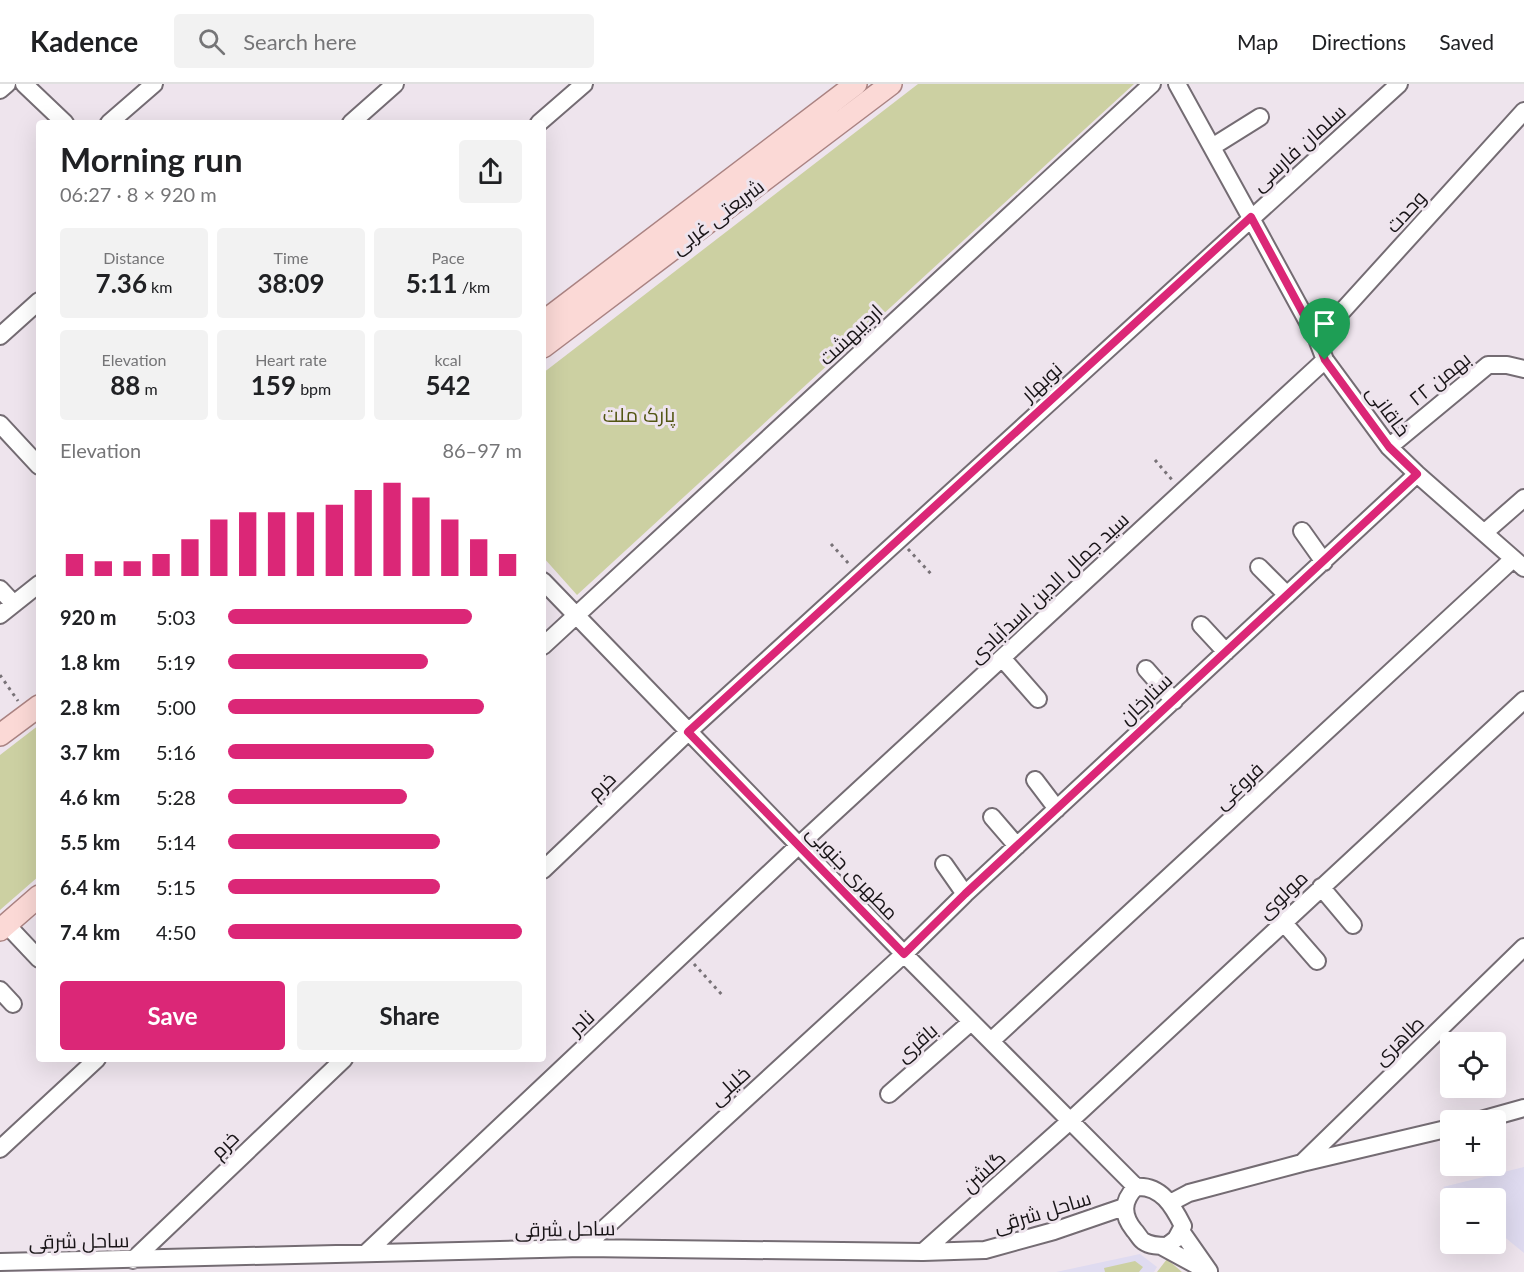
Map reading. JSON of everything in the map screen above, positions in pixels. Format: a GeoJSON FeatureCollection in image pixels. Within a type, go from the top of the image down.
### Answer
{"type":"FeatureCollection","features":[{"type":"Feature","properties":{"kind":"main road","name":"شریعتی غربی"},"geometry":{"type":"LineString","coordinates":[[546,320],[856,84]]}},
{"type":"Feature","properties":{"kind":"main road","name":"شریعتی غربی"},"geometry":{"type":"LineString","coordinates":[[546,345],[891,84]]}},
{"type":"Feature","properties":{"kind":"main road"},"geometry":{"type":"LineString","coordinates":[[0,735],[33,710]]}},
{"type":"Feature","properties":{"kind":"main road"},"geometry":{"type":"LineString","coordinates":[[3,927],[36,899]]}},
{"type":"Feature","properties":{"kind":"street"},"geometry":{"type":"LineString","coordinates":[[0,90],[7,84]]}},
{"type":"Feature","properties":{"kind":"street"},"geometry":{"type":"LineString","coordinates":[[24,84],[61,120]]}},
{"type":"Feature","properties":{"kind":"street"},"geometry":{"type":"LineString","coordinates":[[112,120],[154,84]]}},
{"type":"Feature","properties":{"kind":"street"},"geometry":{"type":"LineString","coordinates":[[354,120],[394,84]]}},
{"type":"Feature","properties":{"kind":"street"},"geometry":{"type":"LineString","coordinates":[[542,120],[584,84]]}},
{"type":"Feature","properties":{"kind":"street","name":"اردیبهشت"},"geometry":{"type":"LineString","coordinates":[[546,643],[1152,84]]}},
{"type":"Feature","properties":{"kind":"street","name":"خاقانی"},"geometry":{"type":"LineString","coordinates":[[1177,84],[1317,339],[1325,360],[1389,447],[1519,564]]}},
{"type":"Feature","properties":{"kind":"street","name":"سلمان فارسی"},"geometry":{"type":"LineString","coordinates":[[1251,217],[1382,90],[1399,84]]}},
{"type":"Feature","properties":{"kind":"street","name":"وحدت"},"geometry":{"type":"LineString","coordinates":[[1317,339],[1524,111]]}},
{"type":"Feature","properties":{"kind":"street"},"geometry":{"type":"LineString","coordinates":[[1212,147],[1260,117]]}},
{"type":"Feature","properties":{"kind":"street","name":"نوبهار"},"geometry":{"type":"LineString","coordinates":[[688,732],[1251,217]]}},
{"type":"Feature","properties":{"kind":"street"},"geometry":{"type":"LineString","coordinates":[[0,336],[36,304]]}},
{"type":"Feature","properties":{"kind":"street","name":"سید جمال الدین اسدآبادی"},"geometry":{"type":"LineString","coordinates":[[798,846],[1325,360]]}},
{"type":"Feature","properties":{"kind":"street","name":"۲۲ بهمن"},"geometry":{"type":"LineString","coordinates":[[1389,447],[1488,365],[1524,369]]}},
{"type":"Feature","properties":{"kind":"street"},"geometry":{"type":"LineString","coordinates":[[0,424],[36,463]]}},
{"type":"Feature","properties":{"kind":"street","name":"ستارخان"},"geometry":{"type":"LineString","coordinates":[[904,954],[965,894],[1417,474]]}},
{"type":"Feature","properties":{"kind":"street"},"geometry":{"type":"LineString","coordinates":[[1484,533],[1524,498]]}},
{"type":"Feature","properties":{"kind":"street"},"geometry":{"type":"LineString","coordinates":[[1302,531],[1323,562]]}},
{"type":"Feature","properties":{"kind":"street","name":"فروغی"},"geometry":{"type":"LineString","coordinates":[[991,1041],[1519,564]]}},
{"type":"Feature","properties":{"kind":"street"},"geometry":{"type":"LineString","coordinates":[[1259,567],[1287,595]]}},
{"type":"Feature","properties":{"kind":"street","name":"مطهری جنوبی"},"geometry":{"type":"LineString","coordinates":[[546,584],[798,846],[1136,1187]]}},
{"type":"Feature","properties":{"kind":"street"},"geometry":{"type":"LineString","coordinates":[[0,615],[36,586]]}},
{"type":"Feature","properties":{"kind":"street"},"geometry":{"type":"LineString","coordinates":[[0,589],[14,604]]}},
{"type":"Feature","properties":{"kind":"street"},"geometry":{"type":"LineString","coordinates":[[1201,625],[1226,652]]}},
{"type":"Feature","properties":{"kind":"street"},"geometry":{"type":"LineString","coordinates":[[1002,658],[1038,699]]}},
{"type":"Feature","properties":{"kind":"street"},"geometry":{"type":"LineString","coordinates":[[1146,669],[1174,701]]}},
{"type":"Feature","properties":{"kind":"street","name":"مولوی"},"geometry":{"type":"LineString","coordinates":[[1070,1121],[1524,700]]}},
{"type":"Feature","properties":{"kind":"street","name":"خرم"},"geometry":{"type":"LineString","coordinates":[[546,867],[688,732]]}},
{"type":"Feature","properties":{"kind":"street"},"geometry":{"type":"LineString","coordinates":[[1035,780],[1058,808]]}},
{"type":"Feature","properties":{"kind":"street"},"geometry":{"type":"LineString","coordinates":[[992,817],[1017,846]]}},
{"type":"Feature","properties":{"kind":"street","name":"نادر"},"geometry":{"type":"LineString","coordinates":[[366,1253],[798,846]]}},
{"type":"Feature","properties":{"kind":"street"},"geometry":{"type":"LineString","coordinates":[[944,864],[965,894]]}},
{"type":"Feature","properties":{"kind":"street"},"geometry":{"type":"LineString","coordinates":[[1321,887],[1353,925]]}},
{"type":"Feature","properties":{"kind":"street"},"geometry":{"type":"LineString","coordinates":[[1283,922],[1317,961]]}},
{"type":"Feature","properties":{"kind":"street"},"geometry":{"type":"LineString","coordinates":[[3,927],[36,956]]}},
{"type":"Feature","properties":{"kind":"street","name":"طاهری"},"geometry":{"type":"LineString","coordinates":[[1302,1163],[1524,947]]}},
{"type":"Feature","properties":{"kind":"street","name":"خلیلی"},"geometry":{"type":"LineString","coordinates":[[583,1248],[904,954]]}},
{"type":"Feature","properties":{"kind":"street"},"geometry":{"type":"LineString","coordinates":[[0,990],[13,1004]]}},
{"type":"Feature","properties":{"kind":"street","name":"باقری"},"geometry":{"type":"LineString","coordinates":[[889,1094],[971,1022]]}},
{"type":"Feature","properties":{"kind":"street"},"geometry":{"type":"LineString","coordinates":[[0,1149],[94,1062]]}},
{"type":"Feature","properties":{"kind":"street","name":"خرم"},"geometry":{"type":"LineString","coordinates":[[133,1260],[341,1062]]}},
{"type":"Feature","properties":{"kind":"street"},"geometry":{"type":"LineString","coordinates":[[1506,1113],[1524,1108]]}},
{"type":"Feature","properties":{"kind":"street","name":"گلشن"},"geometry":{"type":"LineString","coordinates":[[923,1252],[1070,1121]]}},
{"type":"Feature","properties":{"kind":"street"},"geometry":{"type":"LineString","coordinates":[[1170,1203],[1189,1193],[1440,1130]]}},
{"type":"Feature","properties":{"kind":"street"},"geometry":{"type":"LineString","coordinates":[[1161,1246],[1167,1246],[1182,1231],[1183,1226],[1175,1210],[1161,1193],[1146,1186],[1136,1187],[1128,1195],[1124,1208],[1129,1224],[1143,1241],[1161,1246],[1209,1272]]}},
{"type":"Feature","properties":{"kind":"street","name":"ساحل شرقی"},"geometry":{"type":"LineString","coordinates":[[0,1262],[583,1248],[923,1252],[986,1250],[1124,1208]]}},
{"type":"Feature","properties":{"kind":"street"},"geometry":{"type":"LineString","coordinates":[[1182,1231],[1209,1272]]}},
{"type":"Feature","properties":{"kind":"path"},"geometry":{"type":"LineString","coordinates":[[1155,460],[1183,491]]}},
{"type":"Feature","properties":{"kind":"path"},"geometry":{"type":"LineString","coordinates":[[899,539],[932,575]]}},
{"type":"Feature","properties":{"kind":"path"},"geometry":{"type":"LineString","coordinates":[[831,544],[859,576]]}},
{"type":"Feature","properties":{"kind":"path"},"geometry":{"type":"LineString","coordinates":[[0,675],[33,710]]}},
{"type":"Feature","properties":{"kind":"path"},"geometry":{"type":"LineString","coordinates":[[684,953],[724,997]]}},
{"type":"Feature","properties":{"kind":"shaded area"},"geometry":{"type":"Polygon","coordinates":[[[1524,1167],[1524,1253],[1506,1238],[1506,1188],[1443,1187],[1488,1176],[1506,1176],[1506,1171],[1524,1167]]]}},
{"type":"Feature","properties":{"kind":"shaded area"},"geometry":{"type":"Polygon","coordinates":[[[1140,1254],[1157,1267],[1154,1272],[1056,1272],[1140,1254]]]}},
{"type":"Feature","properties":{"kind":"green space","name":"پارک ملت"},"geometry":{"type":"Polygon","coordinates":[[[918,84],[1134,84],[577,595],[546,560],[546,371],[918,84]]]}},
{"type":"Feature","properties":{"kind":"green space"},"geometry":{"type":"Polygon","coordinates":[[[36,727],[36,879],[0,910],[0,755],[36,727]]]}},
{"type":"Feature","properties":{"kind":"green space"},"geometry":{"type":"Polygon","coordinates":[[[1167,1259],[1182,1272],[1157,1272],[1167,1259]]]}},
{"type":"Feature","properties":{"kind":"green space"},"geometry":{"type":"Polygon","coordinates":[[[1135,1261],[1143,1267],[1139,1272],[1105,1272],[1104,1268],[1135,1261]]]}},
{"type":"Feature","properties":{"kind":"route"},"geometry":{"type":"LineString","coordinates":[[1251,217],[1317,339],[1325,360],[1389,447],[1417,474],[965,894],[904,954],[688,732],[1251,217]]}}]}
